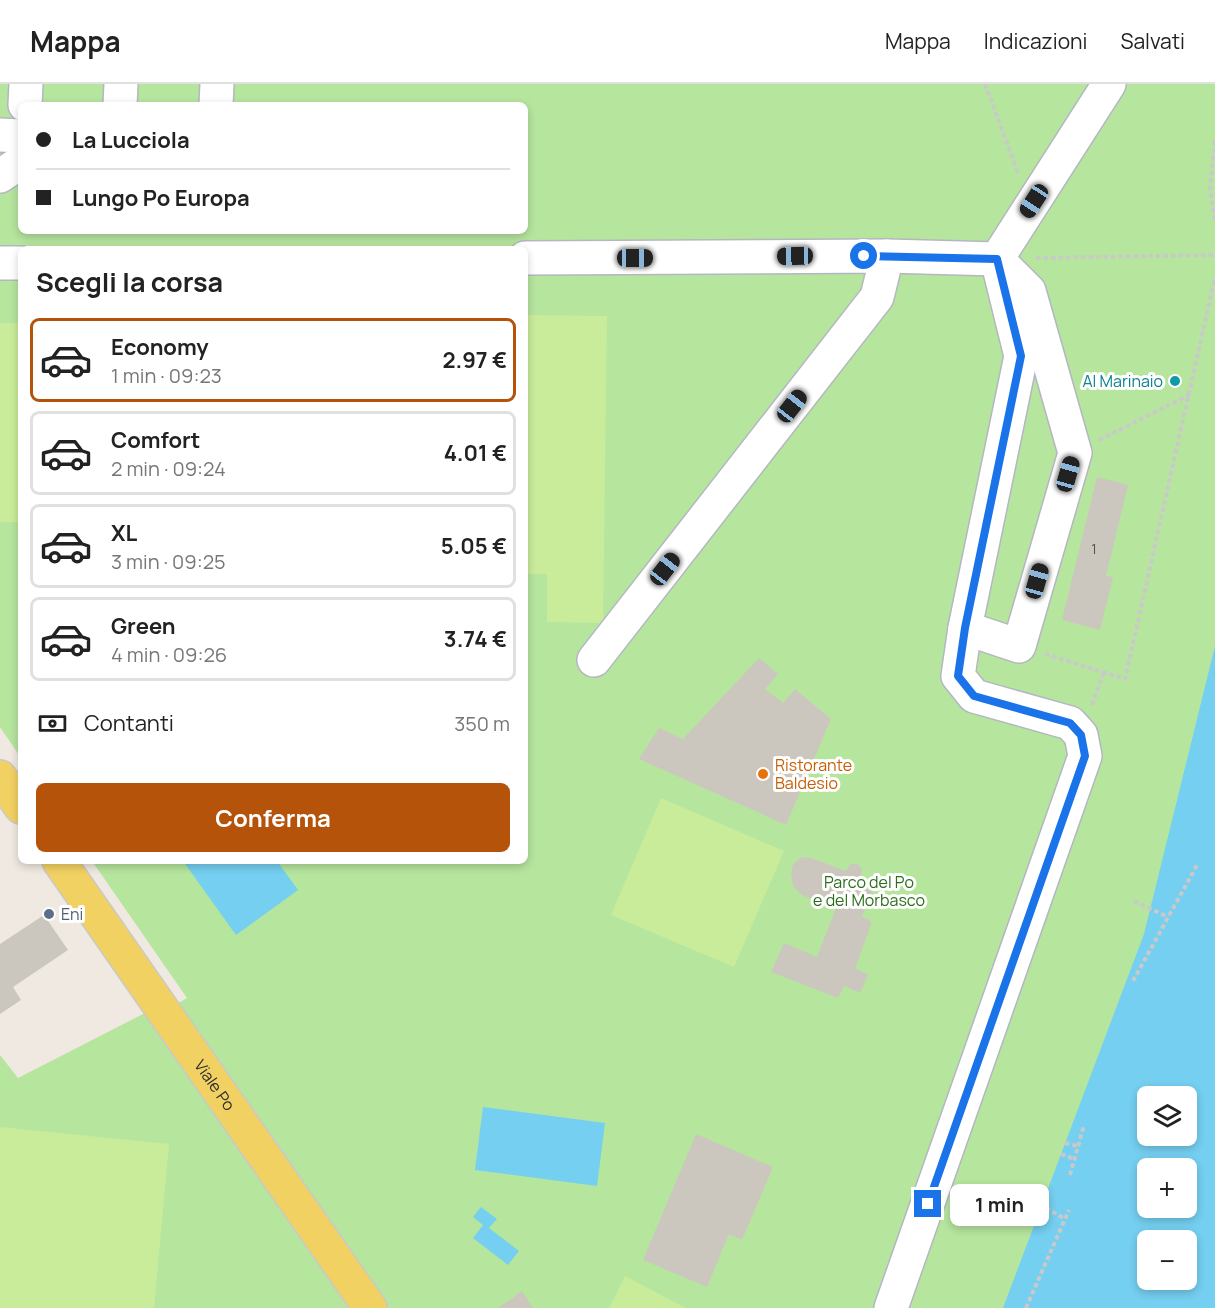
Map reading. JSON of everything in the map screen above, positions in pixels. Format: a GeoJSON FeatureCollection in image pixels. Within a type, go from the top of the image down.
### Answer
{"type":"FeatureCollection","features":[{"type":"Feature","properties":{"kind":"main road"},"geometry":{"type":"LineString","coordinates":[[0,777],[18,803]]}},
{"type":"Feature","properties":{"kind":"main road","name":"Viale Po"},"geometry":{"type":"LineString","coordinates":[[61,864],[372,1307]]}},
{"type":"Feature","properties":{"kind":"street"},"geometry":{"type":"LineString","coordinates":[[25,102],[26,84]]}},
{"type":"Feature","properties":{"kind":"street"},"geometry":{"type":"LineString","coordinates":[[120,102],[121,84]]}},
{"type":"Feature","properties":{"kind":"street"},"geometry":{"type":"LineString","coordinates":[[216,102],[217,84]]}},
{"type":"Feature","properties":{"kind":"street"},"geometry":{"type":"LineString","coordinates":[[891,1308],[1085,756],[1081,735],[1070,723],[974,696],[958,676],[965,628],[1021,356],[997,259],[1109,84]]}},
{"type":"Feature","properties":{"kind":"street"},"geometry":{"type":"LineString","coordinates":[[0,135],[18,136]]}},
{"type":"Feature","properties":{"kind":"street"},"geometry":{"type":"LineString","coordinates":[[0,176],[18,164]]}},
{"type":"Feature","properties":{"kind":"street"},"geometry":{"type":"LineString","coordinates":[[594,660],[877,297],[886,256]]}},
{"type":"Feature","properties":{"kind":"street"},"geometry":{"type":"LineString","coordinates":[[528,258],[886,256],[997,259],[1029,291],[1075,453],[1019,646],[965,628]]}},
{"type":"Feature","properties":{"kind":"street"},"geometry":{"type":"LineString","coordinates":[[0,263],[18,263]]}},
{"type":"Feature","properties":{"kind":"path"},"geometry":{"type":"LineString","coordinates":[[984,84],[1021,180]]}},
{"type":"Feature","properties":{"kind":"path"},"geometry":{"type":"LineString","coordinates":[[1215,141],[1210,187],[1215,222]]}},
{"type":"Feature","properties":{"kind":"path"},"geometry":{"type":"LineString","coordinates":[[997,259],[1215,255]]}},
{"type":"Feature","properties":{"kind":"path"},"geometry":{"type":"LineString","coordinates":[[1019,646],[1125,679],[1215,277]]}},
{"type":"Feature","properties":{"kind":"path"},"geometry":{"type":"LineString","coordinates":[[1075,453],[1189,395]]}},
{"type":"Feature","properties":{"kind":"path"},"geometry":{"type":"LineString","coordinates":[[1133,981],[1197,865]]}},
{"type":"Feature","properties":{"kind":"path"},"geometry":{"type":"LineString","coordinates":[[1134,901],[1168,917]]}},
{"type":"Feature","properties":{"kind":"path"},"geometry":{"type":"LineString","coordinates":[[1070,1175],[1084,1125]]}},
{"type":"Feature","properties":{"kind":"path"},"geometry":{"type":"LineString","coordinates":[[1065,1143],[1078,1146]]}},
{"type":"Feature","properties":{"kind":"path"},"geometry":{"type":"LineString","coordinates":[[1061,1154],[1075,1159]]}},
{"type":"Feature","properties":{"kind":"path"},"geometry":{"type":"LineString","coordinates":[[1033,1200],[1065,1219]]}},
{"type":"Feature","properties":{"kind":"path"},"geometry":{"type":"LineString","coordinates":[[1026,1308],[1068,1210]]}},
{"type":"Feature","properties":{"kind":"green space","name":"Parco del Po e del Morbasco"},"geometry":{"type":"Polygon","coordinates":[[[0,84],[1215,84],[1215,1308],[0,1308],[0,1055],[18,1078],[145,1013],[150,1020],[187,998],[94,864],[528,864],[528,246],[18,246],[18,754],[0,727],[0,84]]]}},
{"type":"Feature","properties":{"kind":"green space"},"geometry":{"type":"Polygon","coordinates":[[[528,315],[607,316],[603,623],[547,622],[547,574],[528,574],[528,315]]]}},
{"type":"Feature","properties":{"kind":"green space"},"geometry":{"type":"Polygon","coordinates":[[[0,323],[18,323],[18,522],[0,522],[0,323]]]}},
{"type":"Feature","properties":{"kind":"green space"},"geometry":{"type":"Polygon","coordinates":[[[661,798],[784,851],[734,967],[611,915],[661,798]]]}},
{"type":"Feature","properties":{"kind":"green space"},"geometry":{"type":"Polygon","coordinates":[[[0,1127],[169,1144],[154,1308],[0,1308],[0,1127]]]}},
{"type":"Feature","properties":{"kind":"green space"},"geometry":{"type":"Polygon","coordinates":[[[625,1276],[686,1308],[609,1308],[625,1276]]]}},
{"type":"Feature","properties":{"kind":"water"},"geometry":{"type":"Polygon","coordinates":[[[1215,646],[1215,1308],[1003,1308],[1144,934],[1215,646]]]}},
{"type":"Feature","properties":{"kind":"water"},"geometry":{"type":"Polygon","coordinates":[[[185,864],[279,864],[298,890],[236,935],[185,864]]]}},
{"type":"Feature","properties":{"kind":"water"},"geometry":{"type":"Polygon","coordinates":[[[483,1107],[605,1123],[597,1186],[475,1170],[483,1107]]]}},
{"type":"Feature","properties":{"kind":"water"},"geometry":{"type":"Polygon","coordinates":[[[481,1207],[497,1219],[489,1228],[519,1251],[508,1265],[473,1238],[483,1225],[473,1217],[481,1207]]]}},
{"type":"Feature","properties":{"kind":"building"},"geometry":{"type":"Polygon","coordinates":[[[1097,477],[1128,485],[1106,576],[1113,577],[1100,630],[1062,620],[1097,477]]]}},
{"type":"Feature","properties":{"kind":"building"},"geometry":{"type":"Polygon","coordinates":[[[759,658],[778,674],[765,689],[783,703],[795,689],[831,719],[786,825],[639,759],[659,728],[683,739],[759,658]]]}},
{"type":"Feature","properties":{"kind":"building"},"geometry":{"type":"Polygon","coordinates":[[[802,857],[846,871],[850,864],[857,864],[862,869],[859,885],[873,892],[862,916],[872,922],[855,968],[868,975],[860,993],[844,986],[838,998],[771,972],[784,943],[817,957],[836,908],[802,895],[793,886],[791,874],[793,864],[802,857]]]}},
{"type":"Feature","properties":{"kind":"building"},"geometry":{"type":"Polygon","coordinates":[[[44,915],[68,950],[13,987],[21,1000],[0,1014],[0,944],[44,915]]]}},
{"type":"Feature","properties":{"kind":"building"},"geometry":{"type":"Polygon","coordinates":[[[696,1134],[773,1167],[742,1240],[729,1234],[707,1287],[643,1260],[696,1134]]]}},
{"type":"Feature","properties":{"kind":"building"},"geometry":{"type":"Polygon","coordinates":[[[522,1291],[533,1308],[498,1308],[522,1291]]]}},
{"type":"Feature","properties":{"kind":"place","name":"Al Marinaio"},"geometry":{"type":"Point","coordinates":[1175,381]}},
{"type":"Feature","properties":{"kind":"place","name":"Ristorante Baldesio"},"geometry":{"type":"Point","coordinates":[763,774]}},
{"type":"Feature","properties":{"kind":"place","name":"Eni"},"geometry":{"type":"Point","coordinates":[49,914]}},
{"type":"Feature","properties":{"kind":"route"},"geometry":{"type":"LineString","coordinates":[[864,256],[997,259],[1021,356],[965,628],[958,676],[974,696],[1070,723],[1081,735],[1085,756],[928,1204]]}}]}
